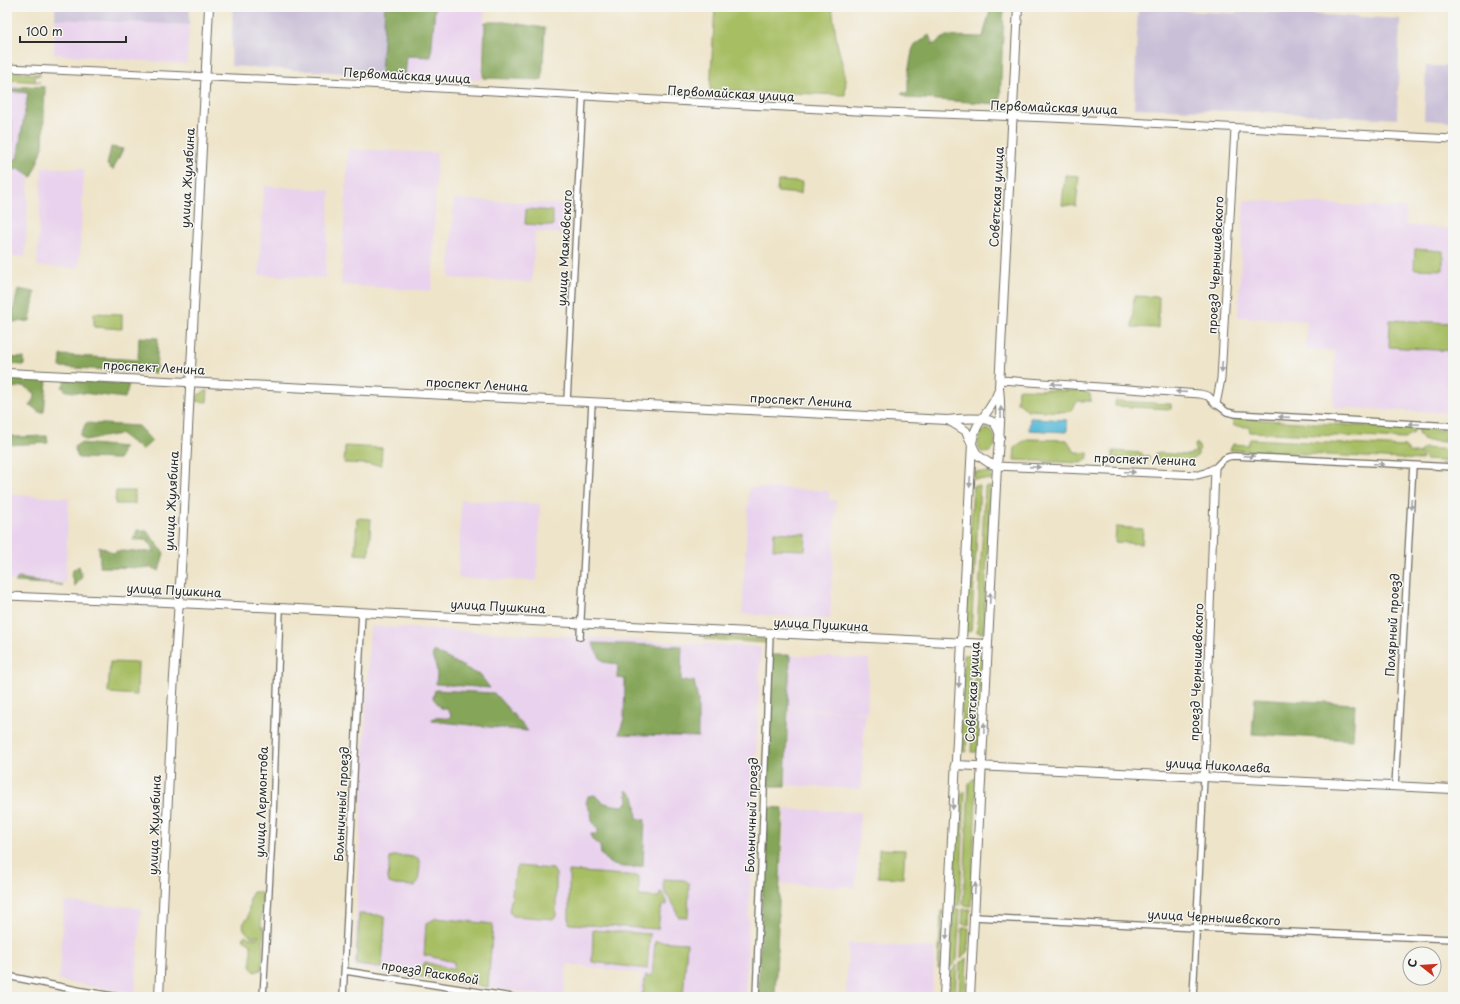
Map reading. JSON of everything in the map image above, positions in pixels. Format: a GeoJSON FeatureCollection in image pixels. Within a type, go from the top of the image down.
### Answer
{"type":"FeatureCollection","features":[{"type":"Feature","properties":{"kind":"main road","name":"улица Жулябина"},"geometry":{"type":"LineString","coordinates":[[159,997],[209,7]]}},
{"type":"Feature","properties":{"kind":"main road","name":"Советская улица"},"geometry":{"type":"LineString","coordinates":[[970,997],[996,466],[1000,437],[1001,415],[999,384],[1018,7]]}},
{"type":"Feature","properties":{"kind":"main road","name":"проспект Ленина"},"geometry":{"type":"LineString","coordinates":[[7,373],[947,420],[962,418],[993,422],[1000,437]]}},
{"type":"Feature","properties":{"kind":"main road","name":"Советская улица"},"geometry":{"type":"LineString","coordinates":[[982,420],[993,404],[999,384]]}},
{"type":"Feature","properties":{"kind":"main road","name":"проспект Ленина"},"geometry":{"type":"LineString","coordinates":[[947,420],[966,431],[975,451],[979,456],[996,466]]}},
{"type":"Feature","properties":{"kind":"main road"},"geometry":{"type":"LineString","coordinates":[[972,443],[974,431],[982,420]]}},
{"type":"Feature","properties":{"kind":"main road","name":"Советская улица"},"geometry":{"type":"LineString","coordinates":[[944,997],[972,443]]}},
{"type":"Feature","properties":{"kind":"main road"},"geometry":{"type":"LineString","coordinates":[[979,456],[987,458],[992,457],[998,452]]}},
{"type":"Feature","properties":{"kind":"main road","name":"улица Пушкина"},"geometry":{"type":"LineString","coordinates":[[178,603],[988,644]]}},
{"type":"Feature","properties":{"kind":"main road","name":"улица Николаева"},"geometry":{"type":"LineString","coordinates":[[955,765],[1453,789]]}},
{"type":"Feature","properties":{"kind":"street","name":"Первомайская улица"},"geometry":{"type":"LineString","coordinates":[[7,68],[583,96],[856,112],[1013,117],[1453,139]]}},
{"type":"Feature","properties":{"kind":"street","name":"улица Маяковского"},"geometry":{"type":"LineString","coordinates":[[567,401],[583,96]]}},
{"type":"Feature","properties":{"kind":"street","name":"проезд Чернышевского"},"geometry":{"type":"LineString","coordinates":[[1216,404],[1221,379],[1235,128]]}},
{"type":"Feature","properties":{"kind":"street"},"geometry":{"type":"LineString","coordinates":[[999,384],[1200,394],[1208,396],[1227,412],[1236,414],[1453,426]]}},
{"type":"Feature","properties":{"kind":"street"},"geometry":{"type":"LineString","coordinates":[[580,637],[592,402]]}},
{"type":"Feature","properties":{"kind":"street","name":"проспект Ленина"},"geometry":{"type":"LineString","coordinates":[[996,466],[1198,475],[1205,474],[1216,468],[1224,458],[1234,456],[1453,467]]}},
{"type":"Feature","properties":{"kind":"street","name":"Полярный проезд"},"geometry":{"type":"LineString","coordinates":[[1395,786],[1413,465]]}},
{"type":"Feature","properties":{"kind":"street","name":"проезд Чернышевского"},"geometry":{"type":"LineString","coordinates":[[1193,997],[1204,777],[1216,468]]}},
{"type":"Feature","properties":{"kind":"street","name":"улица Пушкина"},"geometry":{"type":"LineString","coordinates":[[7,596],[178,603]]}},
{"type":"Feature","properties":{"kind":"street","name":"улица Лермонтова"},"geometry":{"type":"LineString","coordinates":[[263,997],[273,818],[280,609]]}},
{"type":"Feature","properties":{"kind":"street","name":"Больничный проезд"},"geometry":{"type":"LineString","coordinates":[[343,997],[362,612]]}},
{"type":"Feature","properties":{"kind":"street","name":"Больничный проезд"},"geometry":{"type":"LineString","coordinates":[[756,997],[770,634]]}},
{"type":"Feature","properties":{"kind":"street","name":"улица Чернышевского"},"geometry":{"type":"LineString","coordinates":[[974,917],[1453,939]]}},
{"type":"Feature","properties":{"kind":"street","name":"проезд Расковой"},"geometry":{"type":"LineString","coordinates":[[345,971],[512,997]]}},
{"type":"Feature","properties":{"kind":"street"},"geometry":{"type":"LineString","coordinates":[[7,976],[118,997]]}},
{"type":"Feature","properties":{"kind":"shaded area"},"geometry":{"type":"Polygon","coordinates":[[[55,7],[190,7],[189,25],[55,19],[55,7]]]}},
{"type":"Feature","properties":{"kind":"shaded area"},"geometry":{"type":"Polygon","coordinates":[[[233,7],[385,7],[381,75],[231,66],[233,7]]]}},
{"type":"Feature","properties":{"kind":"shaded area"},"geometry":{"type":"Polygon","coordinates":[[[435,7],[485,7],[481,80],[405,77],[407,56],[431,57],[435,7]]]}},
{"type":"Feature","properties":{"kind":"shaded area"},"geometry":{"type":"Polygon","coordinates":[[[1138,7],[1182,8],[1183,11],[1236,13],[1236,11],[1270,12],[1400,19],[1397,119],[1267,112],[1134,108],[1138,7]]]}},
{"type":"Feature","properties":{"kind":"shaded area"},"geometry":{"type":"Polygon","coordinates":[[[55,19],[189,25],[187,64],[54,54],[55,19]]]}},
{"type":"Feature","properties":{"kind":"shaded area"},"geometry":{"type":"Polygon","coordinates":[[[1426,66],[1453,66],[1453,122],[1424,120],[1426,66]]]}},
{"type":"Feature","properties":{"kind":"shaded area"},"geometry":{"type":"Polygon","coordinates":[[[7,85],[33,87],[25,257],[7,256],[7,85]]]}},
{"type":"Feature","properties":{"kind":"shaded area"},"geometry":{"type":"Polygon","coordinates":[[[348,149],[437,153],[432,291],[341,285],[348,149]]]}},
{"type":"Feature","properties":{"kind":"shaded area"},"geometry":{"type":"Polygon","coordinates":[[[42,167],[84,169],[79,268],[37,266],[42,167]]]}},
{"type":"Feature","properties":{"kind":"shaded area"},"geometry":{"type":"Polygon","coordinates":[[[264,186],[330,190],[325,278],[259,275],[264,186]]]}},
{"type":"Feature","properties":{"kind":"shaded area"},"geometry":{"type":"Polygon","coordinates":[[[454,199],[570,205],[568,234],[535,232],[532,282],[449,278],[454,199]]]}},
{"type":"Feature","properties":{"kind":"shaded area"},"geometry":{"type":"Polygon","coordinates":[[[1244,200],[1406,208],[1406,225],[1453,229],[1453,413],[1333,407],[1335,351],[1306,350],[1307,321],[1238,317],[1244,200]]]}},
{"type":"Feature","properties":{"kind":"shaded area"},"geometry":{"type":"Polygon","coordinates":[[[7,483],[12,484],[12,495],[69,498],[65,583],[7,580],[7,483]]]}},
{"type":"Feature","properties":{"kind":"shaded area"},"geometry":{"type":"Polygon","coordinates":[[[749,487],[829,491],[829,500],[836,501],[830,619],[742,614],[749,487]]]}},
{"type":"Feature","properties":{"kind":"shaded area"},"geometry":{"type":"Polygon","coordinates":[[[461,500],[540,504],[537,581],[458,578],[461,500]]]}},
{"type":"Feature","properties":{"kind":"shaded area"},"geometry":{"type":"Polygon","coordinates":[[[370,626],[761,647],[745,997],[639,997],[642,974],[567,964],[563,997],[554,997],[354,967],[370,626]]]}},
{"type":"Feature","properties":{"kind":"shaded area"},"geometry":{"type":"Polygon","coordinates":[[[790,655],[869,659],[867,712],[788,708],[790,655]]]}},
{"type":"Feature","properties":{"kind":"shaded area"},"geometry":{"type":"Polygon","coordinates":[[[789,709],[865,713],[861,789],[786,785],[789,709]]]}},
{"type":"Feature","properties":{"kind":"shaded area"},"geometry":{"type":"Polygon","coordinates":[[[785,809],[860,812],[856,887],[781,884],[785,809]]]}},
{"type":"Feature","properties":{"kind":"shaded area"},"geometry":{"type":"Polygon","coordinates":[[[64,902],[141,908],[135,993],[59,981],[64,902]]]}},
{"type":"Feature","properties":{"kind":"shaded area"},"geometry":{"type":"Polygon","coordinates":[[[848,943],[935,948],[932,997],[846,997],[848,943]]]}},
{"type":"Feature","properties":{"kind":"green space"},"geometry":{"type":"Polygon","coordinates":[[[385,7],[435,7],[431,57],[407,56],[405,77],[381,75],[385,7]]]}},
{"type":"Feature","properties":{"kind":"green space"},"geometry":{"type":"Polygon","coordinates":[[[715,7],[832,7],[837,43],[846,79],[845,95],[710,90],[715,7]]]}},
{"type":"Feature","properties":{"kind":"green space"},"geometry":{"type":"Polygon","coordinates":[[[991,7],[1004,7],[1000,104],[907,98],[901,93],[908,93],[908,72],[913,47],[929,35],[933,45],[946,36],[983,37],[991,7]]]}},
{"type":"Feature","properties":{"kind":"green space"},"geometry":{"type":"Polygon","coordinates":[[[485,22],[505,22],[545,28],[542,80],[483,78],[485,22]]]}},
{"type":"Feature","properties":{"kind":"green space"},"geometry":{"type":"Polygon","coordinates":[[[7,72],[40,74],[40,76],[35,76],[35,81],[40,82],[7,80],[7,72]]]}},
{"type":"Feature","properties":{"kind":"green space"},"geometry":{"type":"Polygon","coordinates":[[[27,86],[45,87],[43,147],[32,177],[20,169],[7,171],[7,160],[17,159],[28,93],[7,91],[27,86]]]}},
{"type":"Feature","properties":{"kind":"green space"},"geometry":{"type":"Polygon","coordinates":[[[7,121],[11,121],[12,153],[7,151],[7,121]]]}},
{"type":"Feature","properties":{"kind":"green space"},"geometry":{"type":"Polygon","coordinates":[[[111,147],[123,149],[113,170],[107,165],[111,147]]]}},
{"type":"Feature","properties":{"kind":"green space"},"geometry":{"type":"Polygon","coordinates":[[[1065,175],[1079,176],[1076,206],[1062,205],[1065,175]]]}},
{"type":"Feature","properties":{"kind":"green space"},"geometry":{"type":"Polygon","coordinates":[[[778,181],[802,182],[801,194],[777,192],[778,181]]]}},
{"type":"Feature","properties":{"kind":"green space"},"geometry":{"type":"Polygon","coordinates":[[[526,209],[553,211],[553,226],[525,224],[526,209]]]}},
{"type":"Feature","properties":{"kind":"green space"},"geometry":{"type":"Polygon","coordinates":[[[1415,249],[1443,251],[1443,270],[1414,269],[1415,249]]]}},
{"type":"Feature","properties":{"kind":"green space"},"geometry":{"type":"Polygon","coordinates":[[[18,289],[35,292],[30,321],[14,322],[12,317],[18,289]]]}},
{"type":"Feature","properties":{"kind":"green space"},"geometry":{"type":"Polygon","coordinates":[[[1134,296],[1159,297],[1158,328],[1132,327],[1134,296]]]}},
{"type":"Feature","properties":{"kind":"green space"},"geometry":{"type":"Polygon","coordinates":[[[94,313],[122,314],[122,329],[94,327],[94,313]]]}},
{"type":"Feature","properties":{"kind":"green space"},"geometry":{"type":"Polygon","coordinates":[[[1390,320],[1453,323],[1453,351],[1389,347],[1390,320]]]}},
{"type":"Feature","properties":{"kind":"green space"},"geometry":{"type":"Polygon","coordinates":[[[139,337],[158,338],[156,373],[60,367],[61,355],[138,360],[139,337]]]}},
{"type":"Feature","properties":{"kind":"green space"},"geometry":{"type":"Polygon","coordinates":[[[7,357],[24,358],[24,365],[7,364],[7,357]]]}},
{"type":"Feature","properties":{"kind":"green space"},"geometry":{"type":"Polygon","coordinates":[[[7,379],[47,381],[44,412],[39,412],[30,405],[36,394],[23,386],[7,389],[7,379]]]}},
{"type":"Feature","properties":{"kind":"green space"},"geometry":{"type":"Polygon","coordinates":[[[66,380],[129,384],[125,398],[66,391],[62,387],[66,380]]]}},
{"type":"Feature","properties":{"kind":"green space"},"geometry":{"type":"Polygon","coordinates":[[[1018,389],[1083,391],[1090,394],[1091,401],[1078,401],[1069,412],[1028,410],[1017,402],[1018,389]]]}},
{"type":"Feature","properties":{"kind":"green space"},"geometry":{"type":"Polygon","coordinates":[[[208,390],[207,402],[194,401],[198,395],[208,390]]]}},
{"type":"Feature","properties":{"kind":"green space"},"geometry":{"type":"Polygon","coordinates":[[[1115,401],[1171,404],[1171,409],[1115,406],[1115,401]]]}},
{"type":"Feature","properties":{"kind":"green space"},"geometry":{"type":"Polygon","coordinates":[[[1232,418],[1414,429],[1414,433],[1405,439],[1250,432],[1249,427],[1234,426],[1232,418]]]}},
{"type":"Feature","properties":{"kind":"green space"},"geometry":{"type":"Polygon","coordinates":[[[86,423],[138,426],[152,441],[142,450],[121,434],[85,440],[80,436],[86,423]]]}},
{"type":"Feature","properties":{"kind":"green space"},"geometry":{"type":"Polygon","coordinates":[[[986,429],[991,431],[994,435],[995,444],[990,452],[985,453],[980,451],[978,445],[980,433],[986,429]]]}},
{"type":"Feature","properties":{"kind":"green space"},"geometry":{"type":"Polygon","coordinates":[[[1418,429],[1453,431],[1453,442],[1424,441],[1418,434],[1418,429]]]}},
{"type":"Feature","properties":{"kind":"green space"},"geometry":{"type":"Polygon","coordinates":[[[7,434],[16,437],[47,436],[48,443],[7,445],[7,434]]]}},
{"type":"Feature","properties":{"kind":"green space"},"geometry":{"type":"Polygon","coordinates":[[[1027,439],[1067,440],[1075,452],[1088,453],[1088,457],[1087,460],[1080,463],[1014,460],[1015,447],[1027,439]]]}},
{"type":"Feature","properties":{"kind":"green space"},"geometry":{"type":"Polygon","coordinates":[[[1250,439],[1405,447],[1410,453],[1417,453],[1422,457],[1422,460],[1230,450],[1233,444],[1248,445],[1250,439]]]}},
{"type":"Feature","properties":{"kind":"green space"},"geometry":{"type":"Polygon","coordinates":[[[80,443],[124,447],[119,459],[78,458],[74,447],[80,443]]]}},
{"type":"Feature","properties":{"kind":"green space"},"geometry":{"type":"Polygon","coordinates":[[[1197,443],[1200,449],[1198,451],[1198,455],[1189,462],[1155,460],[1155,453],[1191,455],[1191,453],[1195,453],[1195,445],[1197,443]]]}},
{"type":"Feature","properties":{"kind":"green space"},"geometry":{"type":"Polygon","coordinates":[[[345,446],[382,448],[381,465],[344,463],[345,446]]]}},
{"type":"Feature","properties":{"kind":"green space"},"geometry":{"type":"Polygon","coordinates":[[[1424,448],[1453,450],[1453,462],[1425,460],[1425,457],[1419,453],[1424,448]]]}},
{"type":"Feature","properties":{"kind":"green space"},"geometry":{"type":"Polygon","coordinates":[[[1113,451],[1142,453],[1142,456],[1149,456],[1149,460],[1113,458],[1113,451]]]}},
{"type":"Feature","properties":{"kind":"green space"},"geometry":{"type":"Polygon","coordinates":[[[974,473],[991,473],[992,480],[974,479],[974,473]]]}},
{"type":"Feature","properties":{"kind":"green space"},"geometry":{"type":"Polygon","coordinates":[[[973,486],[980,486],[971,632],[965,631],[973,486]]]}},
{"type":"Feature","properties":{"kind":"green space"},"geometry":{"type":"Polygon","coordinates":[[[985,487],[991,487],[983,633],[977,632],[985,487]]]}},
{"type":"Feature","properties":{"kind":"green space"},"geometry":{"type":"Polygon","coordinates":[[[116,491],[135,491],[135,504],[115,504],[116,491]]]}},
{"type":"Feature","properties":{"kind":"green space"},"geometry":{"type":"Polygon","coordinates":[[[357,518],[371,519],[369,555],[355,554],[357,518]]]}},
{"type":"Feature","properties":{"kind":"green space"},"geometry":{"type":"Polygon","coordinates":[[[1116,527],[1143,529],[1142,544],[1115,542],[1116,527]]]}},
{"type":"Feature","properties":{"kind":"green space"},"geometry":{"type":"Polygon","coordinates":[[[137,530],[147,531],[164,553],[159,571],[152,568],[100,567],[99,546],[114,553],[117,551],[155,552],[147,540],[133,540],[137,530]]]}},
{"type":"Feature","properties":{"kind":"green space"},"geometry":{"type":"Polygon","coordinates":[[[774,532],[806,534],[805,550],[773,549],[774,532]]]}},
{"type":"Feature","properties":{"kind":"green space"},"geometry":{"type":"Polygon","coordinates":[[[79,566],[82,577],[75,586],[71,575],[73,570],[79,566]]]}},
{"type":"Feature","properties":{"kind":"green space"},"geometry":{"type":"Polygon","coordinates":[[[18,578],[63,585],[15,582],[18,578]]]}},
{"type":"Feature","properties":{"kind":"green space"},"geometry":{"type":"Polygon","coordinates":[[[707,636],[767,639],[768,643],[705,639],[707,636]]]}},
{"type":"Feature","properties":{"kind":"green space"},"geometry":{"type":"Polygon","coordinates":[[[593,643],[682,646],[681,681],[694,681],[698,700],[698,737],[619,734],[624,718],[625,679],[617,678],[618,664],[603,662],[595,650],[593,643]]]}},
{"type":"Feature","properties":{"kind":"green space"},"geometry":{"type":"Polygon","coordinates":[[[434,651],[481,676],[490,688],[436,684],[437,671],[432,656],[434,651]]]}},
{"type":"Feature","properties":{"kind":"green space"},"geometry":{"type":"Polygon","coordinates":[[[771,655],[790,655],[785,786],[767,786],[771,655]]]}},
{"type":"Feature","properties":{"kind":"green space"},"geometry":{"type":"Polygon","coordinates":[[[964,655],[971,655],[966,752],[960,751],[964,655]]]}},
{"type":"Feature","properties":{"kind":"green space"},"geometry":{"type":"Polygon","coordinates":[[[976,655],[982,656],[978,752],[971,752],[976,655]]]}},
{"type":"Feature","properties":{"kind":"green space"},"geometry":{"type":"Polygon","coordinates":[[[110,662],[138,663],[137,695],[108,693],[110,662]]]}},
{"type":"Feature","properties":{"kind":"green space"},"geometry":{"type":"Polygon","coordinates":[[[435,690],[494,693],[528,731],[432,721],[432,719],[436,718],[449,718],[451,715],[447,709],[441,708],[433,698],[435,690]]]}},
{"type":"Feature","properties":{"kind":"green space"},"geometry":{"type":"Polygon","coordinates":[[[1255,698],[1355,704],[1353,740],[1252,734],[1255,698]]]}},
{"type":"Feature","properties":{"kind":"green space"},"geometry":{"type":"Polygon","coordinates":[[[973,779],[977,779],[971,906],[963,905],[969,783],[973,779]]]}},
{"type":"Feature","properties":{"kind":"green space"},"geometry":{"type":"Polygon","coordinates":[[[626,790],[634,796],[637,818],[645,820],[643,866],[625,867],[611,864],[601,855],[600,846],[592,839],[591,834],[598,834],[598,830],[592,821],[591,813],[586,803],[588,796],[595,795],[604,803],[624,806],[628,801],[626,790]]]}},
{"type":"Feature","properties":{"kind":"green space"},"geometry":{"type":"Polygon","coordinates":[[[965,791],[960,905],[953,905],[958,798],[965,791]]]}},
{"type":"Feature","properties":{"kind":"green space"},"geometry":{"type":"Polygon","coordinates":[[[766,807],[783,808],[775,997],[758,997],[766,807]]]}},
{"type":"Feature","properties":{"kind":"green space"},"geometry":{"type":"Polygon","coordinates":[[[879,849],[905,850],[903,878],[878,877],[879,849]]]}},
{"type":"Feature","properties":{"kind":"green space"},"geometry":{"type":"Polygon","coordinates":[[[392,856],[418,858],[420,867],[418,883],[415,886],[395,885],[389,883],[390,858],[392,856]]]}},
{"type":"Feature","properties":{"kind":"green space"},"geometry":{"type":"Polygon","coordinates":[[[518,866],[553,869],[556,874],[556,916],[554,919],[513,916],[509,912],[516,868],[518,866]]]}},
{"type":"Feature","properties":{"kind":"green space"},"geometry":{"type":"Polygon","coordinates":[[[569,871],[639,876],[639,896],[659,897],[660,892],[663,893],[667,902],[667,905],[663,905],[660,912],[658,929],[569,924],[569,871]]]}},
{"type":"Feature","properties":{"kind":"green space"},"geometry":{"type":"Polygon","coordinates":[[[663,879],[684,880],[689,883],[688,917],[678,917],[677,911],[663,886],[663,879]]]}},
{"type":"Feature","properties":{"kind":"green space"},"geometry":{"type":"Polygon","coordinates":[[[253,892],[261,892],[262,895],[261,927],[264,927],[262,968],[261,970],[255,972],[251,968],[251,944],[242,938],[246,935],[249,938],[257,938],[259,936],[259,934],[257,936],[251,936],[244,930],[243,925],[248,918],[250,897],[253,892]]]}},
{"type":"Feature","properties":{"kind":"green space"},"geometry":{"type":"Polygon","coordinates":[[[953,909],[960,909],[957,960],[950,968],[953,909]]]}},
{"type":"Feature","properties":{"kind":"green space"},"geometry":{"type":"Polygon","coordinates":[[[963,909],[970,909],[969,925],[962,924],[963,909]]]}},
{"type":"Feature","properties":{"kind":"green space"},"geometry":{"type":"Polygon","coordinates":[[[941,911],[943,911],[940,969],[938,969],[941,911]]]}},
{"type":"Feature","properties":{"kind":"green space"},"geometry":{"type":"Polygon","coordinates":[[[359,914],[378,915],[384,917],[382,968],[356,965],[359,914]]]}},
{"type":"Feature","properties":{"kind":"green space"},"geometry":{"type":"Polygon","coordinates":[[[436,918],[493,924],[488,987],[416,976],[416,969],[421,969],[425,962],[454,970],[454,962],[424,955],[426,924],[436,918]]]}},
{"type":"Feature","properties":{"kind":"green space"},"geometry":{"type":"Polygon","coordinates":[[[962,928],[969,928],[968,952],[961,958],[962,928]]]}},
{"type":"Feature","properties":{"kind":"green space"},"geometry":{"type":"Polygon","coordinates":[[[593,930],[650,934],[647,969],[592,962],[593,930]]]}},
{"type":"Feature","properties":{"kind":"green space"},"geometry":{"type":"Polygon","coordinates":[[[655,941],[687,943],[683,997],[642,997],[646,975],[652,976],[655,941]]]}},
{"type":"Feature","properties":{"kind":"green space"},"geometry":{"type":"Polygon","coordinates":[[[967,958],[965,997],[959,997],[960,963],[967,958]]]}},
{"type":"Feature","properties":{"kind":"green space"},"geometry":{"type":"Polygon","coordinates":[[[957,965],[955,997],[949,997],[950,973],[957,965]]]}},
{"type":"Feature","properties":{"kind":"water"},"geometry":{"type":"Polygon","coordinates":[[[1030,418],[1067,420],[1067,432],[1029,430],[1030,418]]]}}]}
